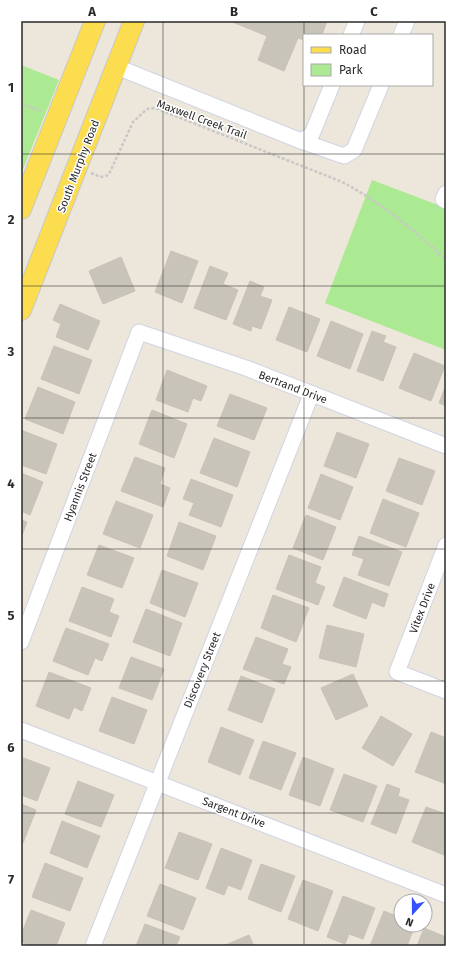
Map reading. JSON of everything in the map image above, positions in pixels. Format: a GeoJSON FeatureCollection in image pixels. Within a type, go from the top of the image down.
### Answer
{"type":"FeatureCollection","features":[{"type":"Feature","properties":{"kind":"main road"},"geometry":{"type":"LineString","coordinates":[[21,210],[95,21]]}},
{"type":"Feature","properties":{"kind":"main road","name":"South Murphy Road"},"geometry":{"type":"LineString","coordinates":[[21,310],[25,289],[76,167],[134,21]]}},
{"type":"Feature","properties":{"kind":"street"},"geometry":{"type":"LineString","coordinates":[[351,34],[356,21]]}},
{"type":"Feature","properties":{"kind":"street"},"geometry":{"type":"LineString","coordinates":[[401,34],[407,21]]}},
{"type":"Feature","properties":{"kind":"street"},"geometry":{"type":"LineString","coordinates":[[117,66],[344,156],[354,150],[381,86]]}},
{"type":"Feature","properties":{"kind":"street"},"geometry":{"type":"LineString","coordinates":[[301,140],[312,134],[332,86]]}},
{"type":"Feature","properties":{"kind":"street"},"geometry":{"type":"LineString","coordinates":[[446,192],[443,200],[446,200]]}},
{"type":"Feature","properties":{"kind":"street","name":"Bertrand Drive"},"geometry":{"type":"LineString","coordinates":[[139,332],[246,368],[311,395],[446,446]]}},
{"type":"Feature","properties":{"kind":"street","name":"Hyannis Street"},"geometry":{"type":"LineString","coordinates":[[21,642],[139,332]]}},
{"type":"Feature","properties":{"kind":"street","name":"Discovery Street"},"geometry":{"type":"LineString","coordinates":[[93,946],[311,395]]}},
{"type":"Feature","properties":{"kind":"street","name":"Vitex Drive"},"geometry":{"type":"LineString","coordinates":[[446,545],[397,672],[446,690]]}},
{"type":"Feature","properties":{"kind":"street","name":"Sargent Drive"},"geometry":{"type":"LineString","coordinates":[[21,730],[446,894]]}},
{"type":"Feature","properties":{"kind":"path"},"geometry":{"type":"LineString","coordinates":[[21,104],[57,117]]}},
{"type":"Feature","properties":{"kind":"path","name":"Maxwell Creek Trail"},"geometry":{"type":"LineString","coordinates":[[76,167],[99,177],[106,177],[109,174],[133,122],[147,109],[155,108],[340,181],[361,192],[392,212],[446,259]]}},
{"type":"Feature","properties":{"kind":"green space"},"geometry":{"type":"Polygon","coordinates":[[[21,65],[59,80],[21,174],[21,65]]]}},
{"type":"Feature","properties":{"kind":"green space"},"geometry":{"type":"Polygon","coordinates":[[[372,180],[446,208],[446,350],[325,303],[372,180]]]}},
{"type":"Feature","properties":{"kind":"building"},"geometry":{"type":"Polygon","coordinates":[[[230,21],[327,21],[322,34],[303,34],[303,40],[298,38],[284,71],[258,60],[267,36],[230,21]]]}},
{"type":"Feature","properties":{"kind":"building"},"geometry":{"type":"Polygon","coordinates":[[[171,251],[198,261],[182,303],[155,292],[171,251]]]}},
{"type":"Feature","properties":{"kind":"building"},"geometry":{"type":"Polygon","coordinates":[[[121,257],[135,291],[103,304],[89,271],[121,257]]]}},
{"type":"Feature","properties":{"kind":"building"},"geometry":{"type":"Polygon","coordinates":[[[210,266],[228,273],[223,284],[238,290],[226,320],[194,308],[210,266]]]}},
{"type":"Feature","properties":{"kind":"building"},"geometry":{"type":"Polygon","coordinates":[[[250,281],[264,287],[260,296],[272,300],[261,329],[252,326],[251,331],[233,324],[250,281]]]}},
{"type":"Feature","properties":{"kind":"building"},"geometry":{"type":"Polygon","coordinates":[[[60,304],[100,321],[88,350],[56,337],[61,324],[53,320],[60,304]]]}},
{"type":"Feature","properties":{"kind":"building"},"geometry":{"type":"Polygon","coordinates":[[[289,307],[320,319],[307,352],[276,340],[289,307]]]}},
{"type":"Feature","properties":{"kind":"building"},"geometry":{"type":"Polygon","coordinates":[[[331,321],[363,334],[350,369],[317,356],[331,321]]]}},
{"type":"Feature","properties":{"kind":"building"},"geometry":{"type":"Polygon","coordinates":[[[372,331],[386,336],[383,342],[396,347],[383,381],[357,371],[372,331]]]}},
{"type":"Feature","properties":{"kind":"building"},"geometry":{"type":"Polygon","coordinates":[[[54,346],[92,360],[79,394],[41,379],[54,346]]]}},
{"type":"Feature","properties":{"kind":"building"},"geometry":{"type":"Polygon","coordinates":[[[414,353],[445,366],[431,401],[399,388],[414,353]]]}},
{"type":"Feature","properties":{"kind":"building"},"geometry":{"type":"Polygon","coordinates":[[[167,370],[207,386],[201,401],[193,398],[188,412],[156,400],[167,370]]]}},
{"type":"Feature","properties":{"kind":"building"},"geometry":{"type":"Polygon","coordinates":[[[446,385],[446,406],[439,403],[446,385]]]}},
{"type":"Feature","properties":{"kind":"building"},"geometry":{"type":"Polygon","coordinates":[[[38,387],[75,402],[63,434],[25,419],[38,387]]]}},
{"type":"Feature","properties":{"kind":"building"},"geometry":{"type":"Polygon","coordinates":[[[230,394],[267,408],[254,440],[217,426],[230,394]]]}},
{"type":"Feature","properties":{"kind":"building"},"geometry":{"type":"Polygon","coordinates":[[[152,410],[187,424],[174,458],[139,444],[152,410]]]}},
{"type":"Feature","properties":{"kind":"building"},"geometry":{"type":"Polygon","coordinates":[[[21,430],[57,444],[46,474],[21,465],[21,430]]]}},
{"type":"Feature","properties":{"kind":"building"},"geometry":{"type":"Polygon","coordinates":[[[337,432],[369,444],[356,478],[324,466],[337,432]]]}},
{"type":"Feature","properties":{"kind":"building"},"geometry":{"type":"Polygon","coordinates":[[[214,438],[250,452],[237,487],[200,473],[214,438]]]}},
{"type":"Feature","properties":{"kind":"building"},"geometry":{"type":"Polygon","coordinates":[[[135,457],[165,468],[160,484],[170,488],[163,507],[121,491],[135,457]]]}},
{"type":"Feature","properties":{"kind":"building"},"geometry":{"type":"Polygon","coordinates":[[[399,458],[435,471],[422,505],[386,491],[399,458]]]}},
{"type":"Feature","properties":{"kind":"building"},"geometry":{"type":"Polygon","coordinates":[[[21,473],[43,482],[30,515],[21,511],[21,473]]]}},
{"type":"Feature","properties":{"kind":"building"},"geometry":{"type":"Polygon","coordinates":[[[321,474],[353,487],[340,520],[308,508],[321,474]]]}},
{"type":"Feature","properties":{"kind":"building"},"geometry":{"type":"Polygon","coordinates":[[[191,479],[233,495],[221,527],[189,515],[194,503],[183,499],[191,479]]]}},
{"type":"Feature","properties":{"kind":"building"},"geometry":{"type":"Polygon","coordinates":[[[383,499],[419,513],[406,547],[370,533],[383,499]]]}},
{"type":"Feature","properties":{"kind":"building"},"geometry":{"type":"Polygon","coordinates":[[[116,501],[153,515],[140,548],[103,534],[116,501]]]}},
{"type":"Feature","properties":{"kind":"building"},"geometry":{"type":"Polygon","coordinates":[[[306,515],[336,527],[323,560],[293,548],[306,515]]]}},
{"type":"Feature","properties":{"kind":"building"},"geometry":{"type":"Polygon","coordinates":[[[21,520],[27,522],[21,538],[21,520]]]}},
{"type":"Feature","properties":{"kind":"building"},"geometry":{"type":"Polygon","coordinates":[[[179,522],[216,536],[203,570],[167,556],[179,522]]]}},
{"type":"Feature","properties":{"kind":"building"},"geometry":{"type":"Polygon","coordinates":[[[359,536],[402,552],[389,586],[358,575],[364,559],[352,555],[359,536]]]}},
{"type":"Feature","properties":{"kind":"building"},"geometry":{"type":"Polygon","coordinates":[[[99,545],[134,558],[122,588],[87,575],[99,545]]]}},
{"type":"Feature","properties":{"kind":"building"},"geometry":{"type":"Polygon","coordinates":[[[289,555],[321,567],[315,583],[325,587],[318,605],[276,589],[289,555]]]}},
{"type":"Feature","properties":{"kind":"building"},"geometry":{"type":"Polygon","coordinates":[[[162,570],[198,583],[185,617],[150,603],[162,570]]]}},
{"type":"Feature","properties":{"kind":"building"},"geometry":{"type":"Polygon","coordinates":[[[344,577],[388,594],[384,607],[372,602],[366,619],[333,606],[344,577]]]}},
{"type":"Feature","properties":{"kind":"building"},"geometry":{"type":"Polygon","coordinates":[[[82,587],[114,599],[109,612],[119,616],[111,637],[69,621],[82,587]]]}},
{"type":"Feature","properties":{"kind":"building"},"geometry":{"type":"Polygon","coordinates":[[[273,595],[309,608],[296,642],[261,628],[273,595]]]}},
{"type":"Feature","properties":{"kind":"building"},"geometry":{"type":"Polygon","coordinates":[[[146,609],[182,623],[170,656],[133,642],[146,609]]]}},
{"type":"Feature","properties":{"kind":"building"},"geometry":{"type":"Polygon","coordinates":[[[327,625],[364,634],[356,667],[319,658],[327,625]]]}},
{"type":"Feature","properties":{"kind":"building"},"geometry":{"type":"Polygon","coordinates":[[[66,628],[109,644],[102,661],[95,658],[88,675],[53,661],[66,628]]]}},
{"type":"Feature","properties":{"kind":"building"},"geometry":{"type":"Polygon","coordinates":[[[256,637],[288,649],[282,664],[291,667],[284,684],[243,669],[256,637]]]}},
{"type":"Feature","properties":{"kind":"building"},"geometry":{"type":"Polygon","coordinates":[[[131,657],[164,669],[152,700],[119,688],[131,657]]]}},
{"type":"Feature","properties":{"kind":"building"},"geometry":{"type":"Polygon","coordinates":[[[49,672],[91,688],[82,711],[74,707],[69,719],[36,706],[49,672]]]}},
{"type":"Feature","properties":{"kind":"building"},"geometry":{"type":"Polygon","coordinates":[[[353,674],[368,706],[336,720],[321,688],[353,674]]]}},
{"type":"Feature","properties":{"kind":"building"},"geometry":{"type":"Polygon","coordinates":[[[241,676],[275,689],[262,723],[228,710],[241,676]]]}},
{"type":"Feature","properties":{"kind":"building"},"geometry":{"type":"Polygon","coordinates":[[[112,697],[147,710],[134,744],[99,731],[112,697]]]}},
{"type":"Feature","properties":{"kind":"building"},"geometry":{"type":"Polygon","coordinates":[[[381,716],[412,734],[393,766],[362,748],[381,716]]]}},
{"type":"Feature","properties":{"kind":"building"},"geometry":{"type":"Polygon","coordinates":[[[221,727],[254,740],[240,775],[208,762],[221,727]]]}},
{"type":"Feature","properties":{"kind":"building"},"geometry":{"type":"Polygon","coordinates":[[[431,732],[446,738],[446,784],[415,772],[431,732]]]}},
{"type":"Feature","properties":{"kind":"building"},"geometry":{"type":"Polygon","coordinates":[[[263,741],[296,753],[281,790],[249,778],[263,741]]]}},
{"type":"Feature","properties":{"kind":"building"},"geometry":{"type":"Polygon","coordinates":[[[21,757],[50,768],[37,801],[21,795],[21,757]]]}},
{"type":"Feature","properties":{"kind":"building"},"geometry":{"type":"Polygon","coordinates":[[[303,757],[334,769],[320,806],[289,795],[303,757]]]}},
{"type":"Feature","properties":{"kind":"building"},"geometry":{"type":"Polygon","coordinates":[[[344,774],[377,786],[363,822],[330,810],[344,774]]]}},
{"type":"Feature","properties":{"kind":"building"},"geometry":{"type":"Polygon","coordinates":[[[78,781],[114,795],[101,827],[65,814],[78,781]]]}},
{"type":"Feature","properties":{"kind":"building"},"geometry":{"type":"Polygon","coordinates":[[[387,784],[400,789],[398,796],[409,800],[396,834],[371,824],[387,784]]]}},
{"type":"Feature","properties":{"kind":"building"},"geometry":{"type":"Polygon","coordinates":[[[21,804],[36,810],[23,843],[21,843],[21,804]]]}},
{"type":"Feature","properties":{"kind":"building"},"geometry":{"type":"Polygon","coordinates":[[[426,807],[446,814],[446,850],[444,855],[412,842],[426,807]]]}},
{"type":"Feature","properties":{"kind":"building"},"geometry":{"type":"Polygon","coordinates":[[[62,821],[100,836],[87,868],[50,853],[62,821]]]}},
{"type":"Feature","properties":{"kind":"building"},"geometry":{"type":"Polygon","coordinates":[[[179,832],[212,844],[198,880],[165,868],[179,832]]]}},
{"type":"Feature","properties":{"kind":"building"},"geometry":{"type":"Polygon","coordinates":[[[221,848],[252,860],[241,890],[228,885],[224,895],[206,888],[221,848]]]}},
{"type":"Feature","properties":{"kind":"building"},"geometry":{"type":"Polygon","coordinates":[[[45,863],[83,878],[70,911],[32,897],[45,863]]]}},
{"type":"Feature","properties":{"kind":"building"},"geometry":{"type":"Polygon","coordinates":[[[261,864],[295,876],[281,912],[248,899],[261,864]]]}},
{"type":"Feature","properties":{"kind":"building"},"geometry":{"type":"Polygon","coordinates":[[[303,880],[333,891],[318,931],[288,919],[303,880]]]}},
{"type":"Feature","properties":{"kind":"building"},"geometry":{"type":"Polygon","coordinates":[[[160,884],[196,898],[183,930],[147,916],[160,884]]]}},
{"type":"Feature","properties":{"kind":"building"},"geometry":{"type":"Polygon","coordinates":[[[343,896],[375,908],[363,939],[349,934],[345,944],[327,937],[343,896]]]}},
{"type":"Feature","properties":{"kind":"building"},"geometry":{"type":"Polygon","coordinates":[[[31,910],[65,923],[56,946],[32,946],[21,942],[21,935],[31,910]]]}},
{"type":"Feature","properties":{"kind":"building"},"geometry":{"type":"Polygon","coordinates":[[[384,911],[393,915],[393,933],[412,933],[407,946],[370,946],[384,911]]]}},
{"type":"Feature","properties":{"kind":"building"},"geometry":{"type":"Polygon","coordinates":[[[145,924],[180,937],[176,946],[136,946],[145,924]]]}},
{"type":"Feature","properties":{"kind":"building"},"geometry":{"type":"Polygon","coordinates":[[[433,932],[446,937],[446,946],[417,946],[422,933],[433,933],[433,932]]]}},
{"type":"Feature","properties":{"kind":"building"},"geometry":{"type":"Polygon","coordinates":[[[249,935],[254,946],[223,946],[249,935]]]}}]}
